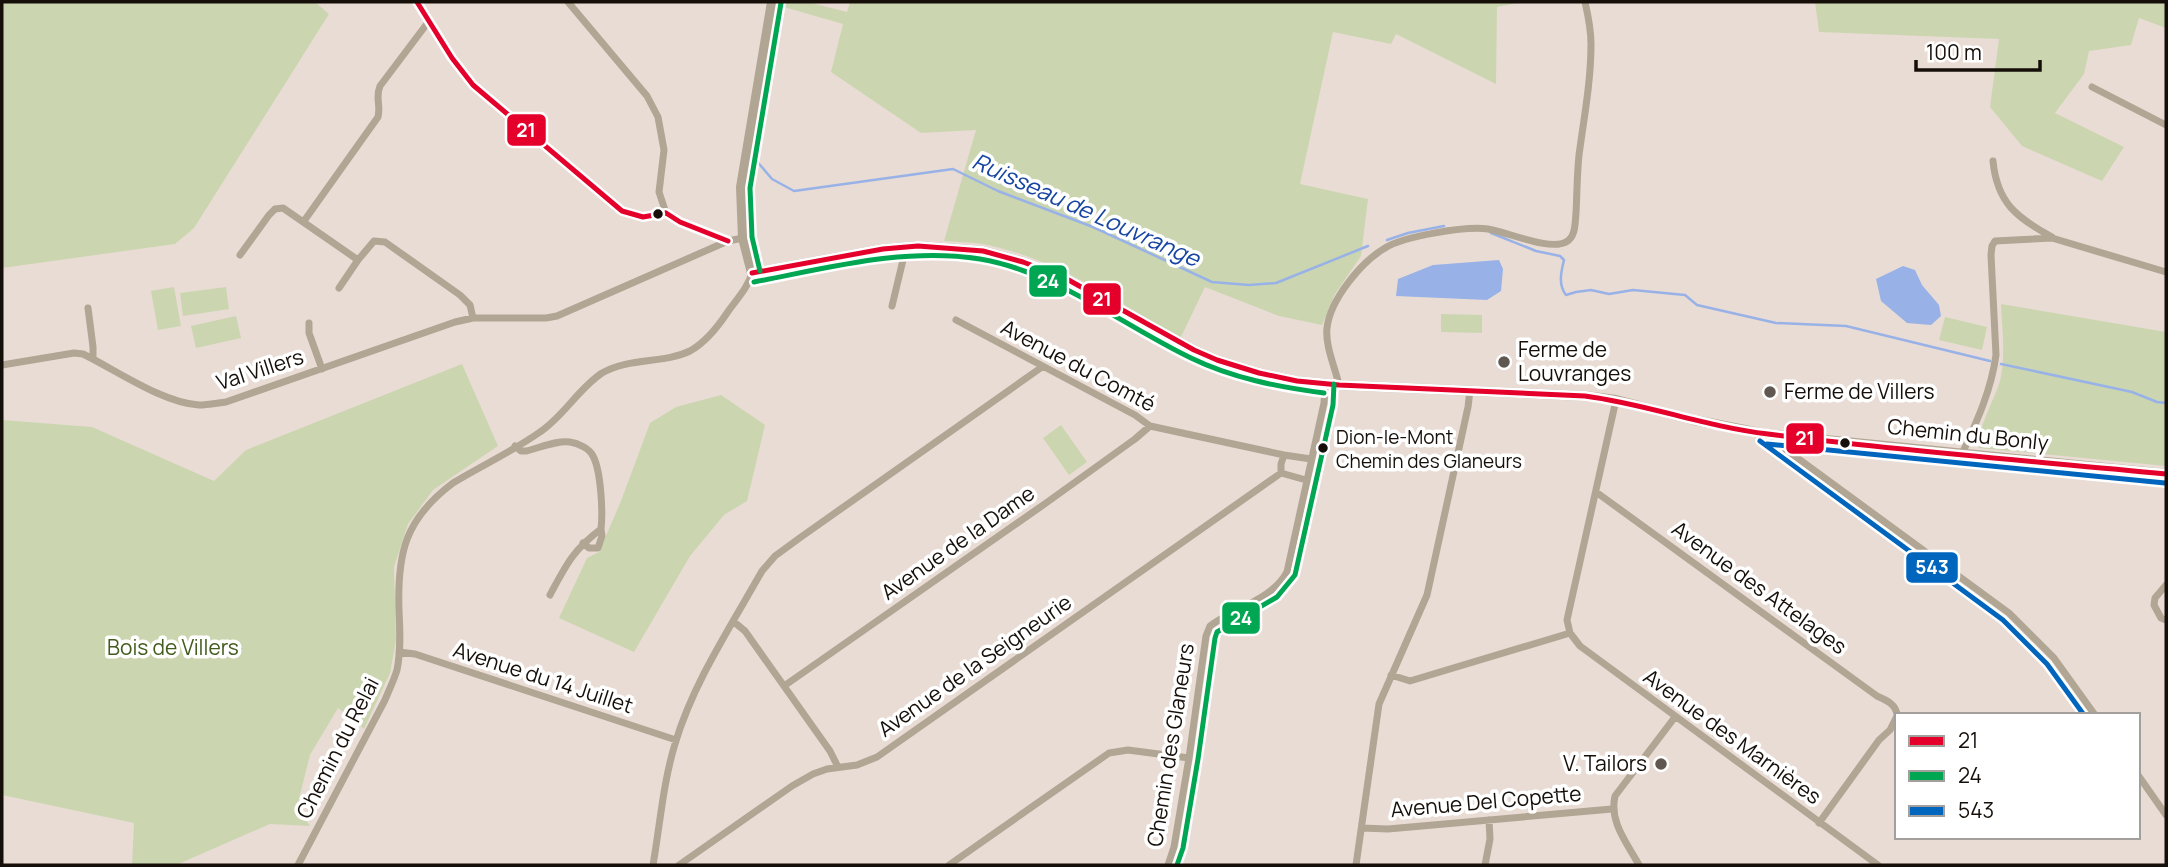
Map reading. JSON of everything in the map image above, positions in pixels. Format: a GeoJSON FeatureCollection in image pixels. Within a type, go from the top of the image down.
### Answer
{"type":"FeatureCollection","features":[{"type":"Feature","properties":{"kind":"street"},"geometry":{"type":"LineString","coordinates":[[417,2],[452,58],[474,85],[622,211],[636,218],[666,213]]}},
{"type":"Feature","properties":{"kind":"street"},"geometry":{"type":"LineString","coordinates":[[568,2],[647,96],[658,117],[664,150],[659,192],[666,213],[674,220],[714,233],[728,241]]}},
{"type":"Feature","properties":{"kind":"street"},"geometry":{"type":"LineString","coordinates":[[752,273],[743,238],[742,179],[772,2]]}},
{"type":"Feature","properties":{"kind":"street"},"geometry":{"type":"LineString","coordinates":[[1339,385],[1327,335],[1329,318],[1340,295],[1355,275],[1386,247],[1413,238],[1469,229],[1488,229],[1547,244],[1566,242],[1571,238],[1575,223],[1591,42],[1585,2]]}},
{"type":"Feature","properties":{"kind":"street"},"geometry":{"type":"LineString","coordinates":[[304,221],[378,117],[380,107],[377,95],[380,86],[429,22]]}},
{"type":"Feature","properties":{"kind":"street"},"geometry":{"type":"LineString","coordinates":[[2092,87],[2166,125]]}},
{"type":"Feature","properties":{"kind":"street"},"geometry":{"type":"LineString","coordinates":[[1993,161],[2003,198],[2010,209],[2028,225],[2052,238],[2166,272]]}},
{"type":"Feature","properties":{"kind":"street"},"geometry":{"type":"LineString","coordinates":[[240,255],[275,209],[284,208],[358,260]]}},
{"type":"Feature","properties":{"kind":"street","name":"Val Villers"},"geometry":{"type":"LineString","coordinates":[[2,365],[74,353],[83,354],[167,397],[197,405],[226,402],[455,322],[473,318],[546,318],[568,313],[728,241],[743,238]]}},
{"type":"Feature","properties":{"kind":"street"},"geometry":{"type":"LineString","coordinates":[[1962,454],[1983,408],[1995,363],[1992,246],[1998,240],[2052,238]]}},
{"type":"Feature","properties":{"kind":"street"},"geometry":{"type":"LineString","coordinates":[[339,289],[374,241],[385,242],[460,295],[470,305],[473,318]]}},
{"type":"Feature","properties":{"kind":"street"},"geometry":{"type":"LineString","coordinates":[[892,306],[903,260],[902,247]]}},
{"type":"Feature","properties":{"kind":"street","name":"Chemin du Bonly"},"geometry":{"type":"LineString","coordinates":[[752,273],[883,248],[983,251],[1065,278],[1166,335],[1217,360],[1297,381],[1553,394],[1616,400],[1694,420],[1765,434],[2166,474]]}},
{"type":"Feature","properties":{"kind":"street","name":"Chemin du Relai"},"geometry":{"type":"LineString","coordinates":[[298,865],[385,700],[397,670],[399,568],[402,550],[414,524],[440,493],[541,431],[603,373],[621,365],[675,356],[700,344],[713,333],[749,283],[752,273]]}},
{"type":"Feature","properties":{"kind":"street"},"geometry":{"type":"LineString","coordinates":[[88,308],[93,359]]}},
{"type":"Feature","properties":{"kind":"street","name":"Avenue du Comté"},"geometry":{"type":"LineString","coordinates":[[956,320],[1135,415],[1150,426],[1311,459]]}},
{"type":"Feature","properties":{"kind":"street","name":"Val Villers"},"geometry":{"type":"LineString","coordinates":[[309,323],[309,333],[322,369]]}},
{"type":"Feature","properties":{"kind":"street"},"geometry":{"type":"LineString","coordinates":[[653,865],[676,740],[693,697],[762,571],[775,556],[1042,366]]}},
{"type":"Feature","properties":{"kind":"street","name":"Chemin des Glaneurs"},"geometry":{"type":"LineString","coordinates":[[1168,865],[1174,847],[1189,758],[1206,635],[1210,626],[1270,592],[1281,583],[1287,572],[1324,403],[1325,384]]}},
{"type":"Feature","properties":{"kind":"street"},"geometry":{"type":"LineString","coordinates":[[1356,865],[1379,704],[1427,595],[1470,390]]}},
{"type":"Feature","properties":{"kind":"street"},"geometry":{"type":"LineString","coordinates":[[1391,675],[1410,681],[1570,633],[1567,620],[1616,400]]}},
{"type":"Feature","properties":{"kind":"street","name":"Avenue de la Dame"},"geometry":{"type":"LineString","coordinates":[[784,686],[1046,503],[1150,426]]}},
{"type":"Feature","properties":{"kind":"street"},"geometry":{"type":"LineString","coordinates":[[1765,434],[2009,613],[2054,658],[2094,713]]}},
{"type":"Feature","properties":{"kind":"street"},"geometry":{"type":"LineString","coordinates":[[515,446],[526,451],[568,442],[587,449],[594,458],[602,536],[598,548],[589,548],[583,543]]}},
{"type":"Feature","properties":{"kind":"street"},"geometry":{"type":"LineString","coordinates":[[1284,455],[1281,474],[1306,480]]}},
{"type":"Feature","properties":{"kind":"street","name":"Avenue de la Seigneurie"},"geometry":{"type":"LineString","coordinates":[[679,865],[813,774],[857,765],[877,757],[1281,474]]}},
{"type":"Feature","properties":{"kind":"street","name":"Avenue des Attelages"},"geometry":{"type":"LineString","coordinates":[[1596,492],[1877,696],[1889,702],[1897,713]]}},
{"type":"Feature","properties":{"kind":"street"},"geometry":{"type":"LineString","coordinates":[[550,595],[564,567],[583,543],[601,529]]}},
{"type":"Feature","properties":{"kind":"street"},"geometry":{"type":"LineString","coordinates":[[2166,585],[2155,598],[2154,606],[2161,618],[2166,620]]}},
{"type":"Feature","properties":{"kind":"street"},"geometry":{"type":"LineString","coordinates":[[734,622],[745,632],[784,686],[830,751],[838,767]]}},
{"type":"Feature","properties":{"kind":"street","name":"Avenue des Marnières"},"geometry":{"type":"LineString","coordinates":[[1570,633],[1580,646],[1878,865]]}},
{"type":"Feature","properties":{"kind":"street","name":"Avenue du 14 Juillet"},"geometry":{"type":"LineString","coordinates":[[399,652],[415,654],[676,740]]}},
{"type":"Feature","properties":{"kind":"street"},"geometry":{"type":"LineString","coordinates":[[1639,865],[1614,820],[1612,809],[1615,796],[1675,717]]}},
{"type":"Feature","properties":{"kind":"street","name":"Avenue des Attelages"},"geometry":{"type":"LineString","coordinates":[[1819,823],[1895,720]]}},
{"type":"Feature","properties":{"kind":"street"},"geometry":{"type":"LineString","coordinates":[[949,865],[1109,753],[1128,750],[1189,758]]}},
{"type":"Feature","properties":{"kind":"street"},"geometry":{"type":"LineString","coordinates":[[2140,778],[2166,815]]}},
{"type":"Feature","properties":{"kind":"street","name":"Avenue Del Copette"},"geometry":{"type":"LineString","coordinates":[[1363,828],[1388,829],[1612,809]]}},
{"type":"Feature","properties":{"kind":"street"},"geometry":{"type":"LineString","coordinates":[[1485,865],[1490,839],[1489,820]]}},
{"type":"Feature","properties":{"kind":"green space"},"geometry":{"type":"Polygon","coordinates":[[[2,2],[315,2],[329,14],[194,228],[175,244],[2,268],[2,2]]]}},
{"type":"Feature","properties":{"kind":"green space"},"geometry":{"type":"Polygon","coordinates":[[[777,2],[808,2],[847,12],[850,2],[1524,2],[1497,7],[1496,84],[1396,34],[1391,44],[1333,32],[1300,184],[1368,199],[1361,256],[1335,294],[1322,325],[1279,316],[1205,287],[1180,339],[1085,282],[1035,259],[982,244],[944,241],[976,130],[921,133],[831,72],[843,24],[777,5],[777,2]]]}},
{"type":"Feature","properties":{"kind":"green space"},"geometry":{"type":"Polygon","coordinates":[[[1815,2],[2166,2],[2166,28],[2139,18],[2131,45],[2089,51],[2084,74],[2055,113],[2124,147],[2102,181],[2022,146],[1990,107],[1999,39],[1819,32],[1815,2]]]}},
{"type":"Feature","properties":{"kind":"green space"},"geometry":{"type":"Polygon","coordinates":[[[174,287],[181,326],[158,330],[151,291],[174,287]]]}},
{"type":"Feature","properties":{"kind":"green space"},"geometry":{"type":"Polygon","coordinates":[[[226,287],[229,309],[183,316],[180,293],[226,287]]]}},
{"type":"Feature","properties":{"kind":"green space"},"geometry":{"type":"Polygon","coordinates":[[[2001,304],[2166,332],[2166,466],[1979,448],[1980,434],[2002,372],[2001,304]]]}},
{"type":"Feature","properties":{"kind":"green space"},"geometry":{"type":"Polygon","coordinates":[[[1441,314],[1482,315],[1482,333],[1441,332],[1441,314]]]}},
{"type":"Feature","properties":{"kind":"green space"},"geometry":{"type":"Polygon","coordinates":[[[236,316],[241,338],[196,348],[191,326],[236,316]]]}},
{"type":"Feature","properties":{"kind":"green space"},"geometry":{"type":"Polygon","coordinates":[[[1945,317],[1987,327],[1982,350],[1939,340],[1945,317]]]}},
{"type":"Feature","properties":{"kind":"green space","name":"Bois de Villers"},"geometry":{"type":"Polygon","coordinates":[[[462,364],[498,446],[433,490],[408,524],[394,567],[396,640],[390,673],[364,729],[338,708],[310,755],[297,807],[310,826],[270,824],[176,865],[132,865],[134,823],[2,795],[2,420],[92,427],[214,481],[246,450],[462,364]]]}},
{"type":"Feature","properties":{"kind":"green space"},"geometry":{"type":"Polygon","coordinates":[[[721,395],[765,425],[747,501],[724,515],[690,556],[634,652],[559,618],[587,558],[599,552],[650,423],[676,407],[721,395]]]}},
{"type":"Feature","properties":{"kind":"green space"},"geometry":{"type":"Polygon","coordinates":[[[1061,425],[1087,462],[1069,475],[1043,438],[1061,425]]]}},
{"type":"Feature","properties":{"kind":"water"},"geometry":{"type":"Polygon","coordinates":[[[1499,260],[1503,269],[1501,291],[1487,300],[1396,296],[1398,279],[1433,265],[1499,260]]]}},
{"type":"Feature","properties":{"kind":"water"},"geometry":{"type":"Polygon","coordinates":[[[1903,266],[1915,270],[1922,285],[1939,305],[1941,316],[1931,325],[1907,323],[1881,301],[1876,279],[1903,266]]]}},
{"type":"Feature","properties":{"kind":"waterway","name":"Ruisseau de Louvrange"},"geometry":{"type":"LineString","coordinates":[[755,159],[772,179],[794,191],[953,169],[998,191],[1093,227],[1212,282],[1249,285],[1276,283],[1368,246]]}},
{"type":"Feature","properties":{"kind":"waterway","name":"Ruisseau de Louvrange"},"geometry":{"type":"LineString","coordinates":[[1387,240],[1444,226]]}},
{"type":"Feature","properties":{"kind":"waterway","name":"Ruisseau de Louvrange"},"geometry":{"type":"LineString","coordinates":[[1491,233],[1536,251],[1560,256],[1564,260],[1561,283],[1566,295],[1591,290],[1609,294],[1633,290],[1685,295],[1697,305],[1776,323],[1846,326],[1990,361]]}},
{"type":"Feature","properties":{"kind":"waterway","name":"Ruisseau de Louvrange"},"geometry":{"type":"LineString","coordinates":[[2001,364],[2132,392],[2166,403]]}},
{"type":"Feature","properties":{"kind":"transit line","name":"21"},"geometry":{"type":"LineString","coordinates":[[417,2],[452,58],[473,85],[622,211],[643,217],[666,213]]}},
{"type":"Feature","properties":{"kind":"transit line","name":"24"},"geometry":{"type":"LineString","coordinates":[[760,271],[752,237],[750,188],[781,3]]}},
{"type":"Feature","properties":{"kind":"transit line","name":"21"},"geometry":{"type":"LineString","coordinates":[[666,213],[680,222],[728,241]]}},
{"type":"Feature","properties":{"kind":"transit line","name":"21"},"geometry":{"type":"LineString","coordinates":[[752,273],[883,249],[918,246],[983,251],[1065,278],[1194,350],[1217,360],[1297,381],[1585,396],[1745,431],[1917,451],[2166,474]]}},
{"type":"Feature","properties":{"kind":"transit line","name":"24"},"geometry":{"type":"LineString","coordinates":[[754,282],[895,257],[952,256],[980,259],[1036,275],[1062,287],[1165,345],[1207,365],[1256,381],[1324,393]]}},
{"type":"Feature","properties":{"kind":"transit line","name":"24"},"geometry":{"type":"LineString","coordinates":[[1177,865],[1183,848],[1198,759],[1215,638],[1217,632],[1277,597],[1295,575],[1333,405],[1334,384]]}},
{"type":"Feature","properties":{"kind":"transit line","name":"543"},"geometry":{"type":"LineString","coordinates":[[1760,441],[2003,620],[2047,664],[2083,713]]}},
{"type":"Feature","properties":{"kind":"transit line","name":"543"},"geometry":{"type":"LineString","coordinates":[[1767,444],[2165,483]]}},
{"type":"Feature","properties":{"kind":"place","name":"Ferme de Louvranges"},"geometry":{"type":"Point","coordinates":[1504,362]}},
{"type":"Feature","properties":{"kind":"place","name":"Ferme de Villers"},"geometry":{"type":"Point","coordinates":[1770,392]}},
{"type":"Feature","properties":{"kind":"place","name":"Dion-le-Mont Chemin des Glaneurs"},"geometry":{"type":"Point","coordinates":[1323,448]}},
{"type":"Feature","properties":{"kind":"place","name":"V. Tailors"},"geometry":{"type":"Point","coordinates":[1661,764]}}]}
